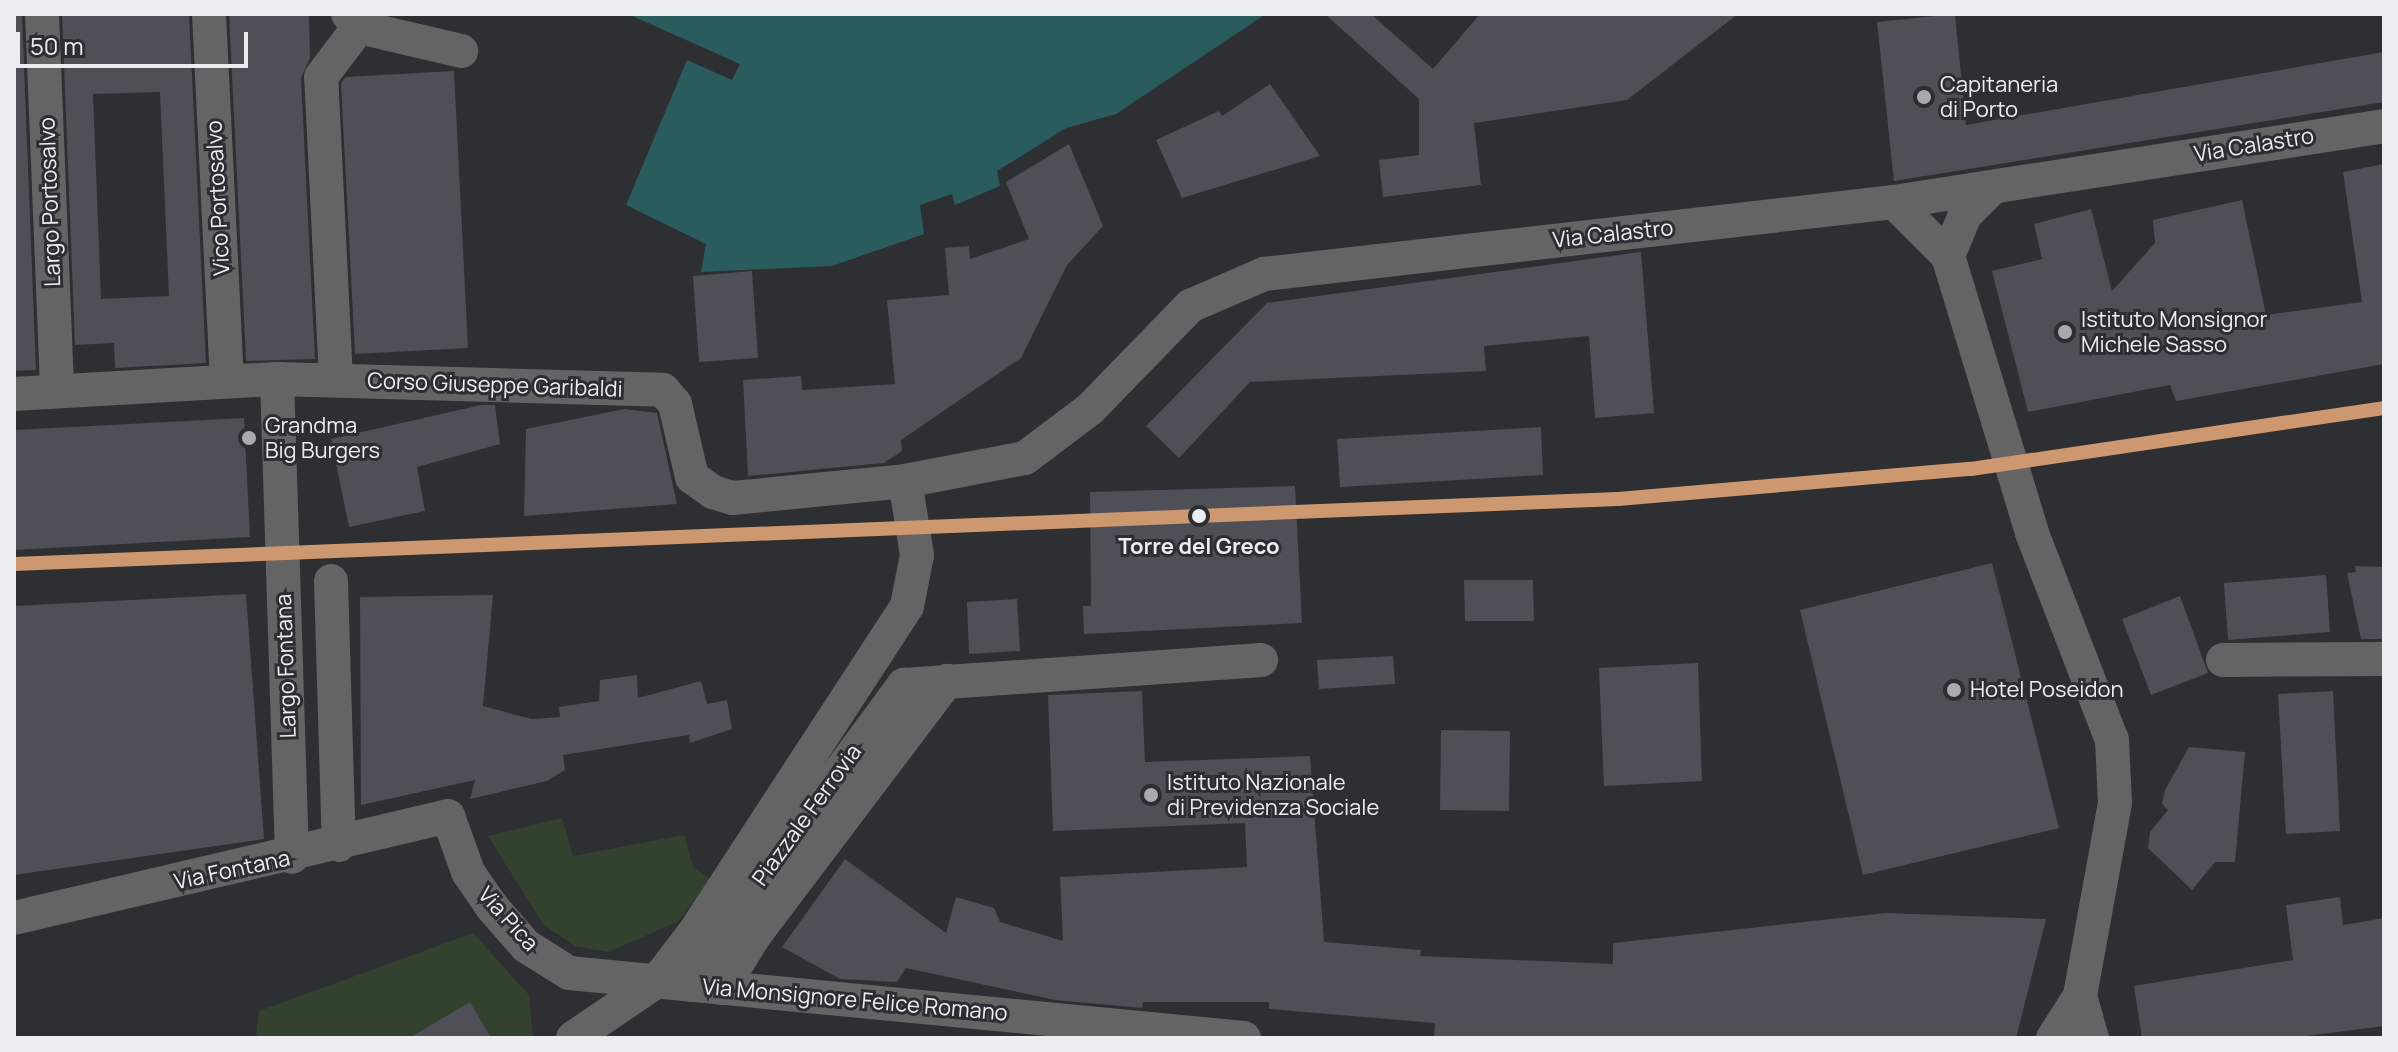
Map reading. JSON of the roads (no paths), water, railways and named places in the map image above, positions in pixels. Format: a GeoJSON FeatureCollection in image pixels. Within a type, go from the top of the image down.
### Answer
{"type":"FeatureCollection","features":[{"type":"Feature","properties":{"kind":"street","name":"Largo Portosalvo"},"geometry":{"type":"LineString","coordinates":[[42,14],[57,390]]}},
{"type":"Feature","properties":{"kind":"street","name":"Vico Portosalvo"},"geometry":{"type":"LineString","coordinates":[[209,14],[227,381]]}},
{"type":"Feature","properties":{"kind":"street"},"geometry":{"type":"LineString","coordinates":[[336,380],[321,77],[353,21],[461,51]]}},
{"type":"Feature","properties":{"kind":"street","name":"Via Calastro"},"geometry":{"type":"LineString","coordinates":[[909,492],[1025,458],[1090,409],[1190,306],[1264,274],[1894,202],[2384,126]]}},
{"type":"Feature","properties":{"kind":"street"},"geometry":{"type":"LineString","coordinates":[[1948,256],[1965,215],[1993,187]]}},
{"type":"Feature","properties":{"kind":"street"},"geometry":{"type":"LineString","coordinates":[[1894,202],[1948,256],[2004,432],[2032,533],[2112,740],[2115,803],[2080,996],[2053,1038]]}},
{"type":"Feature","properties":{"kind":"street","name":"Corso Giuseppe Garibaldi"},"geometry":{"type":"LineString","coordinates":[[14,394],[277,379],[663,390],[675,404],[692,477],[713,492],[733,498],[909,492]]}},
{"type":"Feature","properties":{"kind":"street","name":"Largo Fontana"},"geometry":{"type":"LineString","coordinates":[[277,379],[292,857]]}},
{"type":"Feature","properties":{"kind":"street"},"geometry":{"type":"LineString","coordinates":[[573,1038],[657,981],[907,606],[917,555],[909,492]]}},
{"type":"Feature","properties":{"kind":"street"},"geometry":{"type":"LineString","coordinates":[[331,581],[339,845]]}},
{"type":"Feature","properties":{"kind":"street"},"geometry":{"type":"LineString","coordinates":[[2223,660],[2384,659]]}},
{"type":"Feature","properties":{"kind":"street","name":"Piazzale Ferrovia"},"geometry":{"type":"LineString","coordinates":[[706,986],[896,691],[913,683],[1261,660]]}},
{"type":"Feature","properties":{"kind":"street","name":"Via Fontana"},"geometry":{"type":"LineString","coordinates":[[14,918],[292,857],[448,816]]}},
{"type":"Feature","properties":{"kind":"street","name":"Via Pica"},"geometry":{"type":"LineString","coordinates":[[448,816],[468,872],[526,946],[569,973],[657,981]]}},
{"type":"Feature","properties":{"kind":"street","name":"Via Monsignore Felice Romano"},"geometry":{"type":"LineString","coordinates":[[657,981],[1244,1038]]}},
{"type":"Feature","properties":{"kind":"street"},"geometry":{"type":"LineString","coordinates":[[2080,996],[2092,1038]]}},
{"type":"Feature","properties":{"kind":"water"},"geometry":{"type":"Polygon","coordinates":[[[628,14],[1266,14],[1116,114],[1066,128],[997,171],[1000,186],[955,205],[952,194],[920,205],[924,234],[832,266],[701,272],[706,244],[626,205],[687,60],[732,80],[740,64],[628,14]]]}},
{"type":"Feature","properties":{"kind":"place","name":"Capitaneria di Porto"},"geometry":{"type":"Point","coordinates":[1924,97]}},
{"type":"Feature","properties":{"kind":"place","name":"Istituto Monsignor Michele Sasso"},"geometry":{"type":"Point","coordinates":[2065,332]}},
{"type":"Feature","properties":{"kind":"place","name":"Grandma Big Burgers"},"geometry":{"type":"Point","coordinates":[249,438]}},
{"type":"Feature","properties":{"kind":"place","name":"Torre del Greco"},"geometry":{"type":"Point","coordinates":[1199,516]}},
{"type":"Feature","properties":{"kind":"place","name":"Hotel Poseidon"},"geometry":{"type":"Point","coordinates":[1954,690]}},
{"type":"Feature","properties":{"kind":"place","name":"Istituto Nazionale di Previdenza Sociale"},"geometry":{"type":"Point","coordinates":[1151,795]}}]}
